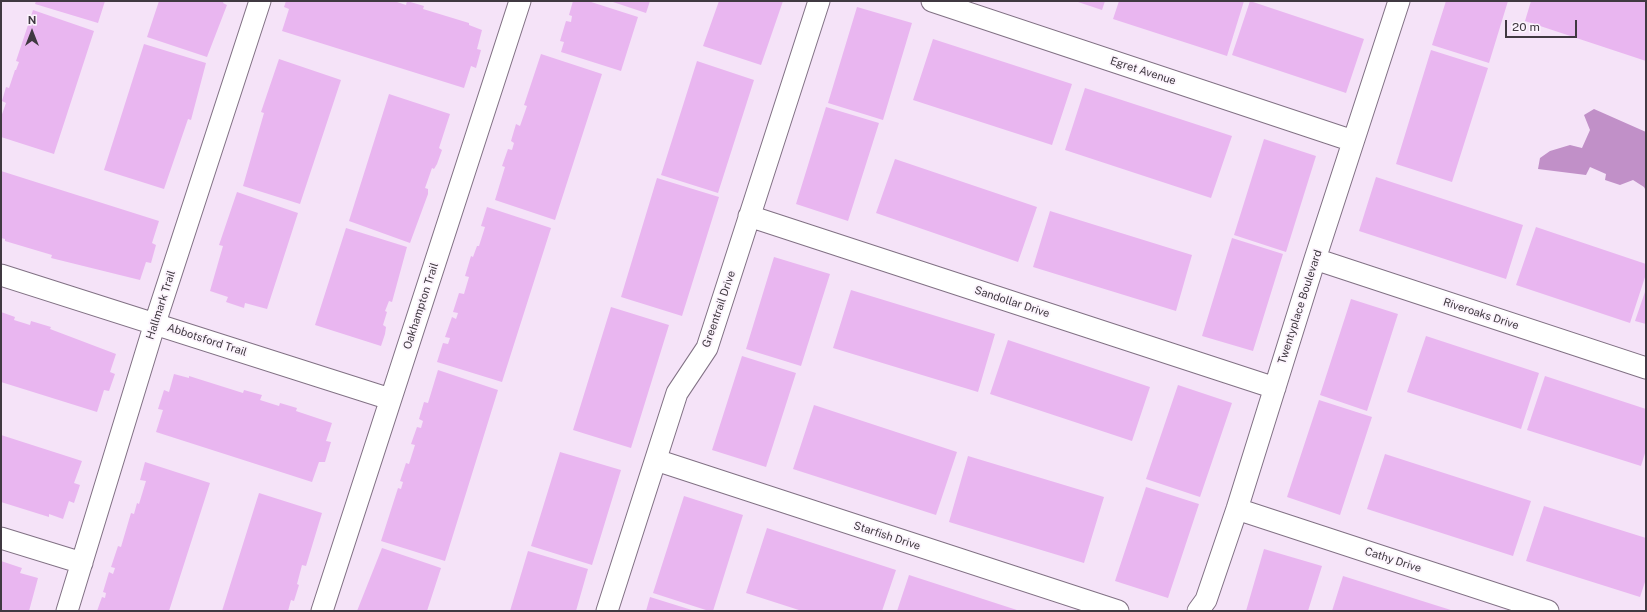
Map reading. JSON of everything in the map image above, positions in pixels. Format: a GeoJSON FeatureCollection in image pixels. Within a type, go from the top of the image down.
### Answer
{"type":"FeatureCollection","features":[{"type":"Feature","properties":{"kind":"street","name":"Hallmark Trail"},"geometry":{"type":"LineString","coordinates":[[67,611],[155,323],[260,1]]}},
{"type":"Feature","properties":{"kind":"street","name":"Oakhampton Trail"},"geometry":{"type":"LineString","coordinates":[[322,611],[520,1]]}},
{"type":"Feature","properties":{"kind":"street","name":"Greentrail Drive"},"geometry":{"type":"LineString","coordinates":[[607,611],[677,394],[707,348],[819,1]]}},
{"type":"Feature","properties":{"kind":"street","name":"Egret Avenue"},"geometry":{"type":"LineString","coordinates":[[932,1],[1353,140]]}},
{"type":"Feature","properties":{"kind":"street","name":"Twentyplace Boulevard"},"geometry":{"type":"LineString","coordinates":[[1198,611],[1206,600],[1237,509],[1353,140],[1399,1]]}},
{"type":"Feature","properties":{"kind":"street","name":"Sandollar Drive"},"geometry":{"type":"LineString","coordinates":[[750,216],[1275,388]]}},
{"type":"Feature","properties":{"kind":"street","name":"Riveroaks Drive"},"geometry":{"type":"LineString","coordinates":[[1316,259],[1646,368]]}},
{"type":"Feature","properties":{"kind":"street","name":"Abbotsford Trail"},"geometry":{"type":"LineString","coordinates":[[1,275],[390,399]]}},
{"type":"Feature","properties":{"kind":"street","name":"Starfish Drive"},"geometry":{"type":"LineString","coordinates":[[656,460],[1118,611]]}},
{"type":"Feature","properties":{"kind":"street","name":"Cathy Drive"},"geometry":{"type":"LineString","coordinates":[[1237,509],[1548,611]]}},
{"type":"Feature","properties":{"kind":"street"},"geometry":{"type":"LineString","coordinates":[[1,538],[82,563]]}},
{"type":"Feature","properties":{"kind":"shaded area"},"geometry":{"type":"Polygon","coordinates":[[[1594,109],[1646,132],[1646,191],[1644,187],[1633,180],[1620,185],[1605,180],[1606,174],[1590,167],[1586,175],[1538,169],[1540,158],[1550,151],[1570,145],[1582,148],[1590,130],[1584,115],[1594,109]]]}},
{"type":"Feature","properties":{"kind":"building"},"geometry":{"type":"Polygon","coordinates":[[[36,1],[105,1],[98,23],[35,4],[36,1]]]}},
{"type":"Feature","properties":{"kind":"building"},"geometry":{"type":"Polygon","coordinates":[[[159,1],[224,1],[223,3],[227,5],[207,57],[147,37],[159,1]]]}},
{"type":"Feature","properties":{"kind":"building"},"geometry":{"type":"Polygon","coordinates":[[[286,1],[394,1],[406,5],[407,1],[424,6],[423,9],[469,23],[469,25],[482,30],[477,49],[481,50],[476,68],[471,66],[464,88],[282,31],[289,9],[284,7],[286,1]]]}},
{"type":"Feature","properties":{"kind":"building"},"geometry":{"type":"Polygon","coordinates":[[[573,1],[588,1],[638,17],[621,71],[561,52],[564,42],[560,41],[566,21],[571,22],[572,16],[569,15],[573,1]]]}},
{"type":"Feature","properties":{"kind":"building"},"geometry":{"type":"Polygon","coordinates":[[[610,1],[650,1],[646,13],[610,1]]]}},
{"type":"Feature","properties":{"kind":"building"},"geometry":{"type":"Polygon","coordinates":[[[719,1],[783,1],[761,65],[703,46],[719,1]]]}},
{"type":"Feature","properties":{"kind":"building"},"geometry":{"type":"Polygon","coordinates":[[[1075,1],[1105,1],[1102,10],[1075,1]]]}},
{"type":"Feature","properties":{"kind":"building"},"geometry":{"type":"Polygon","coordinates":[[[1119,1],[1244,1],[1227,56],[1113,19],[1119,1]]]}},
{"type":"Feature","properties":{"kind":"building"},"geometry":{"type":"Polygon","coordinates":[[[1250,1],[1364,39],[1346,93],[1232,55],[1250,1]]]}},
{"type":"Feature","properties":{"kind":"building"},"geometry":{"type":"Polygon","coordinates":[[[1446,1],[1508,1],[1489,63],[1432,45],[1446,1]]]}},
{"type":"Feature","properties":{"kind":"building"},"geometry":{"type":"Polygon","coordinates":[[[1531,1],[1646,1],[1646,61],[1525,21],[1531,1]]]}},
{"type":"Feature","properties":{"kind":"building"},"geometry":{"type":"Polygon","coordinates":[[[857,7],[912,23],[883,120],[828,103],[857,7]]]}},
{"type":"Feature","properties":{"kind":"building"},"geometry":{"type":"Polygon","coordinates":[[[33,10],[94,31],[54,154],[1,137],[1,117],[6,103],[2,101],[6,87],[9,88],[19,62],[16,61],[33,10]]]}},
{"type":"Feature","properties":{"kind":"building"},"geometry":{"type":"Polygon","coordinates":[[[933,39],[1072,84],[1052,145],[913,100],[933,39]]]}},
{"type":"Feature","properties":{"kind":"building"},"geometry":{"type":"Polygon","coordinates":[[[144,44],[206,63],[191,120],[188,119],[164,189],[104,170],[144,44]]]}},
{"type":"Feature","properties":{"kind":"building"},"geometry":{"type":"Polygon","coordinates":[[[1431,50],[1488,68],[1452,182],[1396,164],[1431,50]]]}},
{"type":"Feature","properties":{"kind":"building"},"geometry":{"type":"Polygon","coordinates":[[[541,54],[602,74],[555,220],[495,200],[505,167],[502,166],[508,149],[512,150],[514,143],[511,141],[516,124],[520,126],[527,106],[524,105],[541,54]]]}},
{"type":"Feature","properties":{"kind":"building"},"geometry":{"type":"Polygon","coordinates":[[[279,59],[341,80],[300,204],[243,186],[264,113],[261,112],[279,59]]]}},
{"type":"Feature","properties":{"kind":"building"},"geometry":{"type":"Polygon","coordinates":[[[697,61],[754,80],[718,193],[661,175],[697,61]]]}},
{"type":"Feature","properties":{"kind":"building"},"geometry":{"type":"Polygon","coordinates":[[[1085,88],[1232,136],[1211,198],[1065,150],[1085,88]]]}},
{"type":"Feature","properties":{"kind":"building"},"geometry":{"type":"Polygon","coordinates":[[[389,94],[450,114],[439,148],[442,150],[437,164],[434,169],[432,168],[425,188],[428,189],[428,194],[410,243],[349,221],[389,94]]]}},
{"type":"Feature","properties":{"kind":"building"},"geometry":{"type":"Polygon","coordinates":[[[826,107],[879,123],[848,221],[796,204],[826,107]]]}},
{"type":"Feature","properties":{"kind":"building"},"geometry":{"type":"Polygon","coordinates":[[[1264,139],[1316,156],[1286,252],[1234,235],[1264,139]]]}},
{"type":"Feature","properties":{"kind":"building"},"geometry":{"type":"Polygon","coordinates":[[[895,159],[1037,207],[1018,262],[876,213],[895,159]]]}},
{"type":"Feature","properties":{"kind":"building"},"geometry":{"type":"Polygon","coordinates":[[[1,171],[159,221],[152,243],[156,245],[151,263],[146,262],[140,280],[51,258],[52,255],[5,241],[5,239],[1,238],[1,171]]]}},
{"type":"Feature","properties":{"kind":"building"},"geometry":{"type":"Polygon","coordinates":[[[1376,177],[1523,225],[1506,279],[1359,231],[1376,177]]]}},
{"type":"Feature","properties":{"kind":"building"},"geometry":{"type":"Polygon","coordinates":[[[657,178],[719,197],[682,316],[621,297],[657,178]]]}},
{"type":"Feature","properties":{"kind":"building"},"geometry":{"type":"Polygon","coordinates":[[[237,192],[298,213],[267,309],[245,303],[244,308],[226,302],[228,297],[210,291],[223,246],[219,245],[237,192]]]}},
{"type":"Feature","properties":{"kind":"building"},"geometry":{"type":"Polygon","coordinates":[[[487,207],[551,228],[502,382],[437,362],[443,343],[448,344],[450,338],[445,337],[452,317],[456,319],[458,313],[453,312],[459,293],[464,294],[469,277],[465,276],[471,256],[473,257],[477,246],[479,246],[485,227],[481,226],[487,207]]]}},
{"type":"Feature","properties":{"kind":"building"},"geometry":{"type":"Polygon","coordinates":[[[1050,211],[1192,255],[1176,311],[1033,267],[1050,211]]]}},
{"type":"Feature","properties":{"kind":"building"},"geometry":{"type":"Polygon","coordinates":[[[1536,227],[1646,264],[1646,274],[1630,323],[1516,285],[1536,227]]]}},
{"type":"Feature","properties":{"kind":"building"},"geometry":{"type":"Polygon","coordinates":[[[346,228],[407,247],[392,302],[389,301],[385,311],[387,312],[383,325],[386,327],[381,346],[315,325],[346,228]]]}},
{"type":"Feature","properties":{"kind":"building"},"geometry":{"type":"Polygon","coordinates":[[[1232,238],[1283,254],[1253,351],[1202,336],[1232,238]]]}},
{"type":"Feature","properties":{"kind":"building"},"geometry":{"type":"Polygon","coordinates":[[[774,257],[830,274],[801,366],[746,349],[774,257]]]}},
{"type":"Feature","properties":{"kind":"building"},"geometry":{"type":"Polygon","coordinates":[[[1646,289],[1646,324],[1635,321],[1646,289]]]}},
{"type":"Feature","properties":{"kind":"building"},"geometry":{"type":"Polygon","coordinates":[[[851,290],[995,334],[978,392],[833,348],[851,290]]]}},
{"type":"Feature","properties":{"kind":"building"},"geometry":{"type":"Polygon","coordinates":[[[1351,299],[1398,314],[1367,411],[1320,395],[1351,299]]]}},
{"type":"Feature","properties":{"kind":"building"},"geometry":{"type":"Polygon","coordinates":[[[611,307],[669,325],[631,448],[573,430],[611,307]]]}},
{"type":"Feature","properties":{"kind":"building"},"geometry":{"type":"Polygon","coordinates":[[[1,312],[15,317],[14,320],[30,325],[31,321],[51,327],[50,329],[116,354],[110,372],[115,374],[109,391],[104,390],[97,412],[1,382],[1,312]]]}},
{"type":"Feature","properties":{"kind":"building"},"geometry":{"type":"Polygon","coordinates":[[[1426,336],[1539,373],[1521,429],[1407,392],[1426,336]]]}},
{"type":"Feature","properties":{"kind":"building"},"geometry":{"type":"Polygon","coordinates":[[[1008,340],[1150,387],[1132,441],[990,394],[1008,340]]]}},
{"type":"Feature","properties":{"kind":"building"},"geometry":{"type":"Polygon","coordinates":[[[742,356],[796,373],[766,467],[712,450],[742,356]]]}},
{"type":"Feature","properties":{"kind":"building"},"geometry":{"type":"Polygon","coordinates":[[[438,370],[498,390],[445,561],[381,541],[398,488],[401,489],[403,482],[400,481],[406,463],[409,464],[415,445],[411,444],[417,427],[421,428],[423,421],[419,419],[424,402],[428,403],[438,370]]]}},
{"type":"Feature","properties":{"kind":"building"},"geometry":{"type":"Polygon","coordinates":[[[174,374],[189,378],[189,376],[243,393],[244,390],[262,395],[260,400],[279,406],[280,403],[297,408],[296,411],[332,423],[326,441],[331,442],[325,462],[319,462],[312,482],[156,432],[163,410],[158,409],[164,390],[169,392],[174,374]]]}},
{"type":"Feature","properties":{"kind":"building"},"geometry":{"type":"Polygon","coordinates":[[[1545,376],[1646,409],[1646,450],[1641,466],[1527,430],[1545,376]]]}},
{"type":"Feature","properties":{"kind":"building"},"geometry":{"type":"Polygon","coordinates":[[[1178,385],[1232,403],[1200,497],[1146,479],[1178,385]]]}},
{"type":"Feature","properties":{"kind":"building"},"geometry":{"type":"Polygon","coordinates":[[[1319,400],[1372,417],[1340,515],[1287,497],[1319,400]]]}},
{"type":"Feature","properties":{"kind":"building"},"geometry":{"type":"Polygon","coordinates":[[[814,405],[957,452],[936,515],[793,469],[814,405]]]}},
{"type":"Feature","properties":{"kind":"building"},"geometry":{"type":"Polygon","coordinates":[[[1,435],[82,461],[74,483],[80,485],[74,503],[69,501],[63,519],[49,514],[49,517],[1,502],[1,435]]]}},
{"type":"Feature","properties":{"kind":"building"},"geometry":{"type":"Polygon","coordinates":[[[560,452],[621,470],[592,565],[531,546],[560,452]]]}},
{"type":"Feature","properties":{"kind":"building"},"geometry":{"type":"Polygon","coordinates":[[[1385,454],[1531,501],[1513,556],[1367,509],[1385,454]]]}},
{"type":"Feature","properties":{"kind":"building"},"geometry":{"type":"Polygon","coordinates":[[[968,456],[1104,497],[1084,563],[949,522],[968,456]]]}},
{"type":"Feature","properties":{"kind":"building"},"geometry":{"type":"Polygon","coordinates":[[[145,462],[210,483],[169,611],[97,611],[102,597],[105,598],[106,593],[103,592],[109,572],[113,574],[115,568],[111,567],[118,546],[121,547],[131,513],[134,514],[137,503],[139,504],[146,481],[140,480],[145,462]]]}},
{"type":"Feature","properties":{"kind":"building"},"geometry":{"type":"Polygon","coordinates":[[[1146,487],[1199,504],[1168,598],[1115,581],[1146,487]]]}},
{"type":"Feature","properties":{"kind":"building"},"geometry":{"type":"Polygon","coordinates":[[[259,493],[322,513],[306,566],[302,565],[297,584],[299,585],[294,601],[291,600],[288,611],[222,611],[259,493]]]}},
{"type":"Feature","properties":{"kind":"building"},"geometry":{"type":"Polygon","coordinates":[[[684,496],[743,515],[713,611],[653,593],[684,496]]]}},
{"type":"Feature","properties":{"kind":"building"},"geometry":{"type":"Polygon","coordinates":[[[1544,506],[1646,538],[1646,579],[1640,597],[1526,561],[1544,506]]]}},
{"type":"Feature","properties":{"kind":"building"},"geometry":{"type":"Polygon","coordinates":[[[767,528],[896,570],[882,611],[802,611],[746,593],[767,528]]]}},
{"type":"Feature","properties":{"kind":"building"},"geometry":{"type":"Polygon","coordinates":[[[382,548],[441,568],[427,611],[357,611],[382,548]]]}},
{"type":"Feature","properties":{"kind":"building"},"geometry":{"type":"Polygon","coordinates":[[[1264,549],[1322,566],[1308,611],[1246,611],[1264,549]]]}},
{"type":"Feature","properties":{"kind":"building"},"geometry":{"type":"Polygon","coordinates":[[[528,551],[588,569],[576,611],[510,611],[528,551]]]}},
{"type":"Feature","properties":{"kind":"building"},"geometry":{"type":"Polygon","coordinates":[[[1,561],[22,568],[20,573],[38,578],[29,611],[1,611],[1,561]]]}},
{"type":"Feature","properties":{"kind":"building"},"geometry":{"type":"Polygon","coordinates":[[[909,575],[1020,611],[897,611],[909,575]]]}},
{"type":"Feature","properties":{"kind":"building"},"geometry":{"type":"Polygon","coordinates":[[[1343,576],[1454,611],[1332,611],[1343,576]]]}},
{"type":"Feature","properties":{"kind":"building"},"geometry":{"type":"Polygon","coordinates":[[[650,597],[695,611],[646,611],[650,597]]]}}]}
